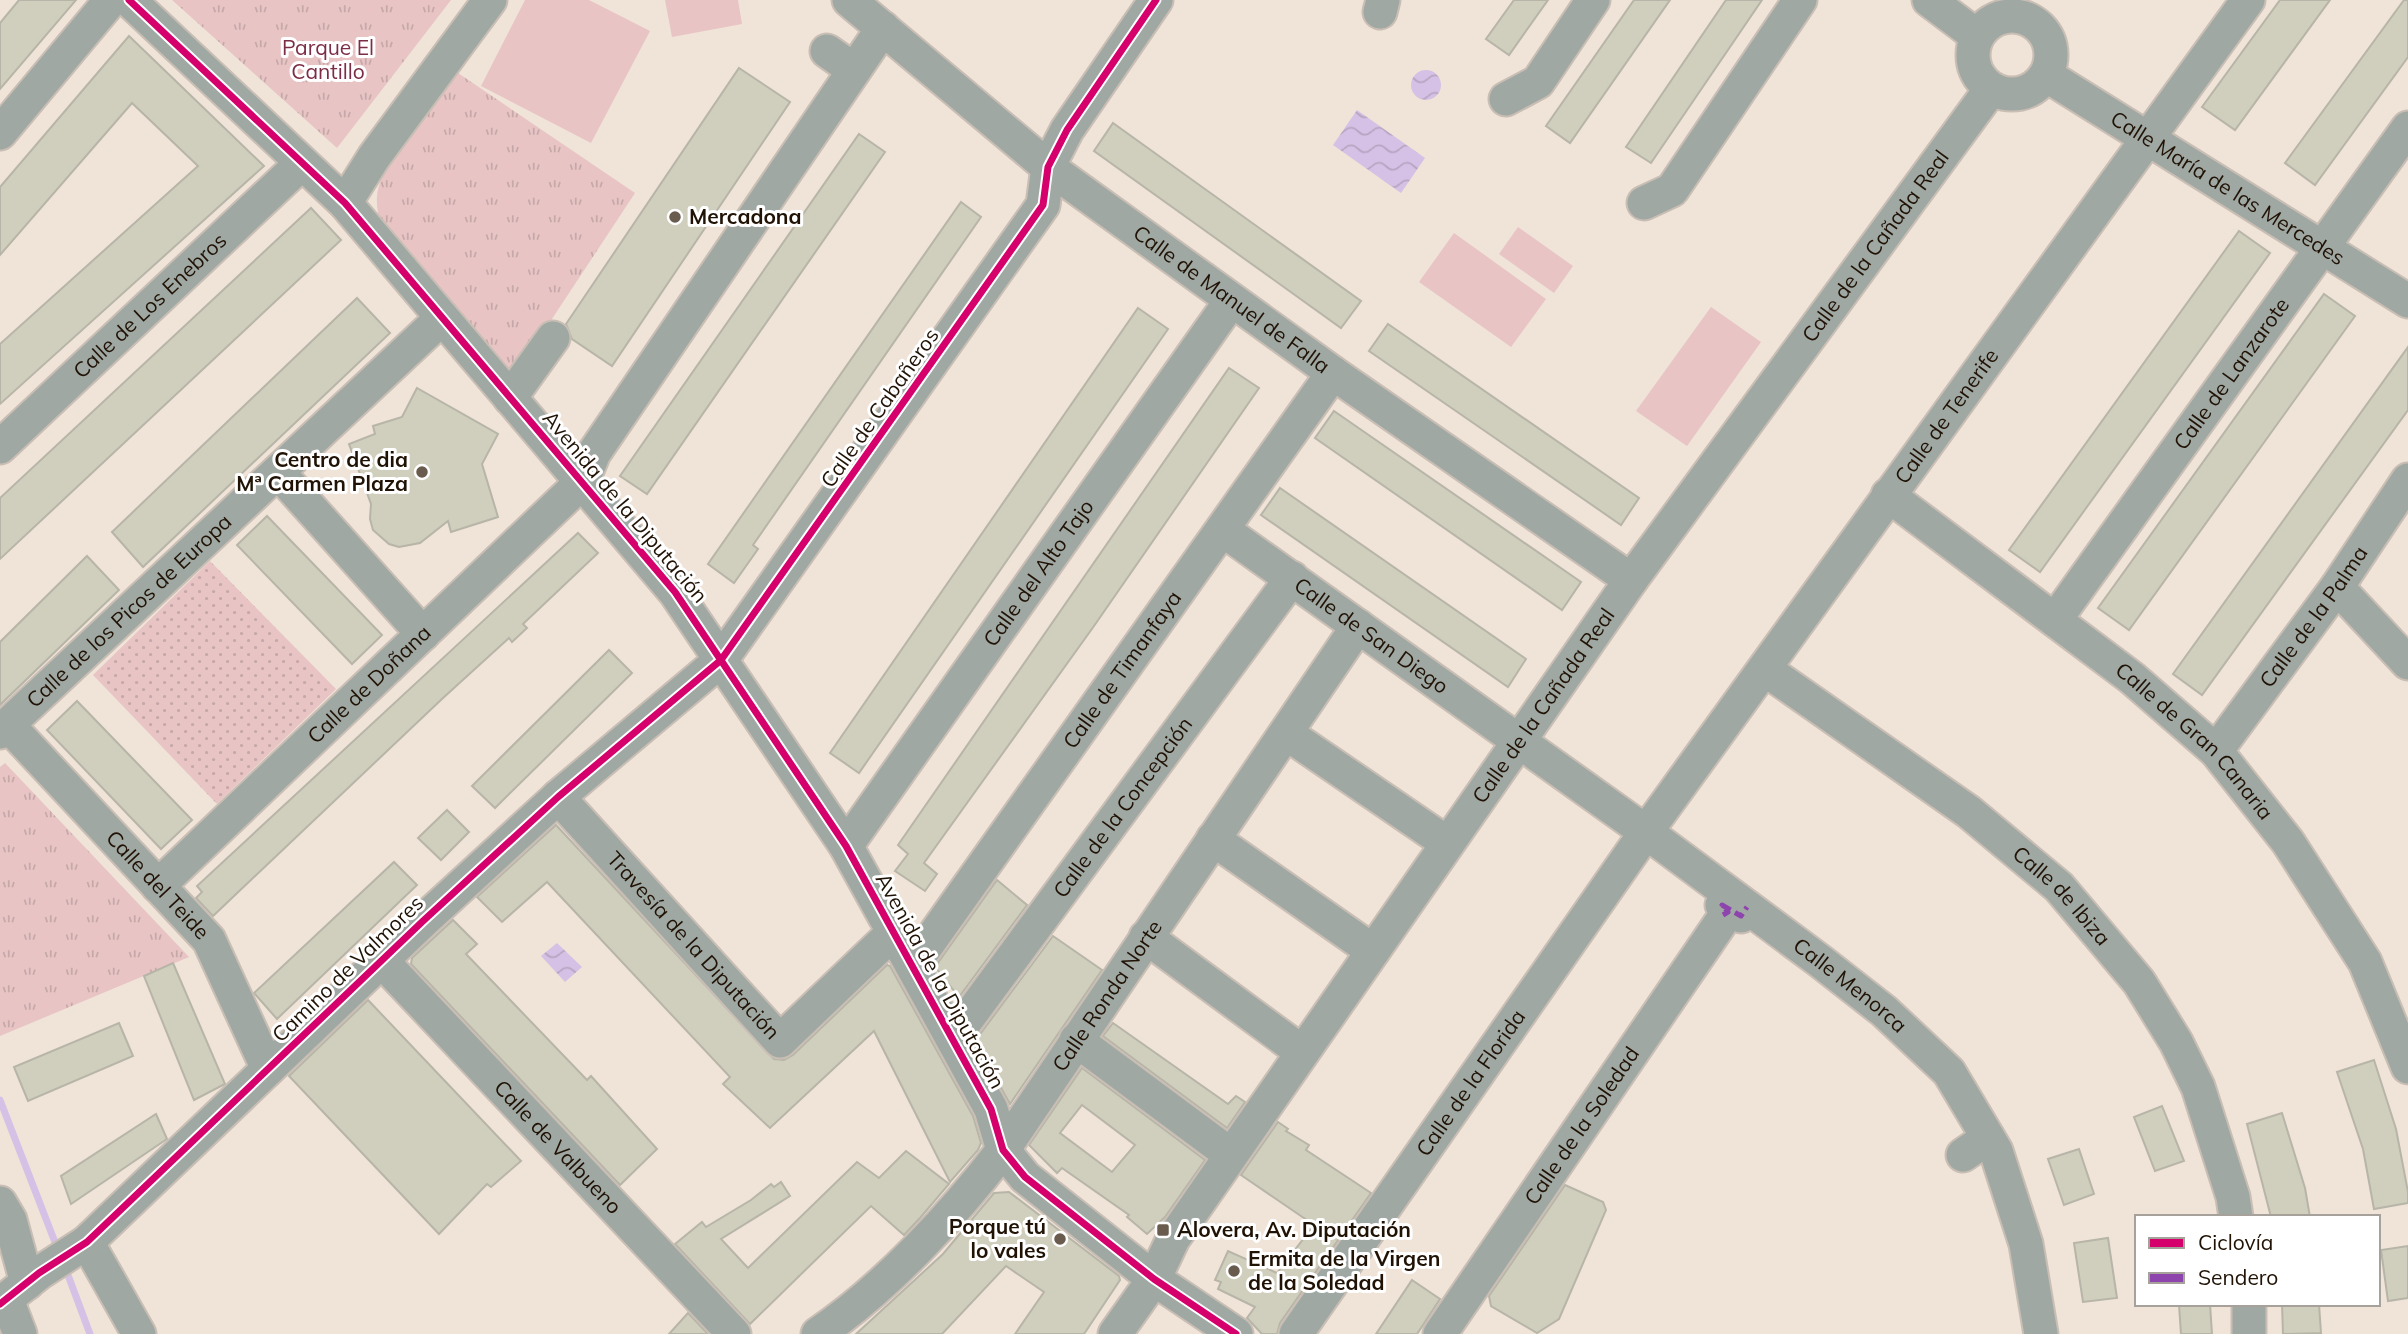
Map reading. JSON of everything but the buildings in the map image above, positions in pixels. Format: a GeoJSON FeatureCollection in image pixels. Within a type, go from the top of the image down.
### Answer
{"type":"FeatureCollection","features":[{"type":"Feature","properties":{"kind":"street"},"geometry":{"type":"LineString","coordinates":[[0,134],[111,0]]}},
{"type":"Feature","properties":{"kind":"street","name":"Avenida de la Diputación"},"geometry":{"type":"LineString","coordinates":[[129,0],[345,203],[675,592],[846,846],[954,1037],[991,1109],[1003,1150],[1025,1177],[1154,1279],[1236,1334]]}},
{"type":"Feature","properties":{"kind":"street"},"geometry":{"type":"LineString","coordinates":[[345,203],[374,157],[490,0]]}},
{"type":"Feature","properties":{"kind":"street","name":"Calle de Manuel de Falla"},"geometry":{"type":"LineString","coordinates":[[849,0],[1048,167],[1231,301],[1631,580]]}},
{"type":"Feature","properties":{"kind":"street","name":"Calle de Cabañeros"},"geometry":{"type":"LineString","coordinates":[[722,660],[1043,205],[1048,167],[1067,130],[1156,0]]}},
{"type":"Feature","properties":{"kind":"street"},"geometry":{"type":"LineString","coordinates":[[1506,99],[1538,82],[1593,0]]}},
{"type":"Feature","properties":{"kind":"street"},"geometry":{"type":"LineString","coordinates":[[1644,202],[1672,190],[1800,0]]}},
{"type":"Feature","properties":{"kind":"street"},"geometry":{"type":"LineString","coordinates":[[1929,0],[1977,36]]}},
{"type":"Feature","properties":{"kind":"street","name":"Calle de Tenerife"},"geometry":{"type":"LineString","coordinates":[[1646,832],[1766,670],[1888,495],[2150,139],[2248,0]]}},
{"type":"Feature","properties":{"kind":"street"},"geometry":{"type":"LineString","coordinates":[[2039,10],[2052,55],[2046,75],[2036,87],[2022,93],[2006,94],[1991,89],[1977,75],[1972,55],[1977,36],[1987,24],[2001,17],[2039,10]]}},
{"type":"Feature","properties":{"kind":"street"},"geometry":{"type":"LineString","coordinates":[[582,482],[594,453],[883,29]]}},
{"type":"Feature","properties":{"kind":"street"},"geometry":{"type":"LineString","coordinates":[[827,51],[854,70]]}},
{"type":"Feature","properties":{"kind":"street","name":"Calle María de las Mercedes"},"geometry":{"type":"LineString","coordinates":[[2046,75],[2408,301]]}},
{"type":"Feature","properties":{"kind":"street","name":"Calle de la Cañada Real"},"geometry":{"type":"LineString","coordinates":[[1115,1334],[1154,1279],[1169,1245],[1518,740],[1631,580],[1991,89]]}},
{"type":"Feature","properties":{"kind":"street","name":"Calle de Lanzarote"},"geometry":{"type":"LineString","coordinates":[[2055,620],[2408,128]]}},
{"type":"Feature","properties":{"kind":"street","name":"Calle de Los Enebros"},"geometry":{"type":"LineString","coordinates":[[0,447],[302,163]]}},
{"type":"Feature","properties":{"kind":"street","name":"Calle del Alto Tajo"},"geometry":{"type":"LineString","coordinates":[[846,846],[1231,301]]}},
{"type":"Feature","properties":{"kind":"street","name":"Calle de los Picos de Europa"},"geometry":{"type":"LineString","coordinates":[[4,728],[442,317]]}},
{"type":"Feature","properties":{"kind":"street"},"geometry":{"type":"LineString","coordinates":[[510,398],[553,338]]}},
{"type":"Feature","properties":{"kind":"street","name":"Calle de Timanfaya"},"geometry":{"type":"LineString","coordinates":[[913,965],[1333,373]]}},
{"type":"Feature","properties":{"kind":"street"},"geometry":{"type":"LineString","coordinates":[[278,472],[423,634]]}},
{"type":"Feature","properties":{"kind":"street","name":"Calle de la Palma"},"geometry":{"type":"LineString","coordinates":[[2217,751],[2337,587],[2408,480]]}},
{"type":"Feature","properties":{"kind":"street","name":"Calle de Doñana"},"geometry":{"type":"LineString","coordinates":[[158,886],[582,482]]}},
{"type":"Feature","properties":{"kind":"street","name":"Calle de Gran Canaria"},"geometry":{"type":"LineString","coordinates":[[1888,495],[2132,678],[2217,751],[2288,842],[2365,962],[2408,1067]]}},
{"type":"Feature","properties":{"kind":"street","name":"Calle de San Diego"},"geometry":{"type":"LineString","coordinates":[[1223,530],[1518,740]]}},
{"type":"Feature","properties":{"kind":"street","name":"Calle de la Concepción"},"geometry":{"type":"LineString","coordinates":[[954,1037],[1292,578]]}},
{"type":"Feature","properties":{"kind":"street"},"geometry":{"type":"LineString","coordinates":[[2337,587],[2408,663]]}},
{"type":"Feature","properties":{"kind":"street","name":"Calle Ronda Norte"},"geometry":{"type":"LineString","coordinates":[[818,1334],[851,1325],[1003,1150],[1358,626]]}},
{"type":"Feature","properties":{"kind":"street","name":"Camino de Valmores"},"geometry":{"type":"LineString","coordinates":[[18,1290],[83,1245],[558,797],[722,660]]}},
{"type":"Feature","properties":{"kind":"street","name":"Calle de Ibiza"},"geometry":{"type":"LineString","coordinates":[[1766,670],[1969,812],[2059,887],[2139,982],[2176,1042],[2198,1087],[2233,1197],[2236,1215]]}},
{"type":"Feature","properties":{"kind":"street","name":"Calle del Teide"},"geometry":{"type":"LineString","coordinates":[[4,728],[209,940],[268,1069]]}},
{"type":"Feature","properties":{"kind":"street"},"geometry":{"type":"LineString","coordinates":[[1286,733],[1447,843]]}},
{"type":"Feature","properties":{"kind":"street","name":"Calle Menorca"},"geometry":{"type":"LineString","coordinates":[[1518,740],[1646,832],[1731,904],[1884,1011],[1949,1072],[1976,1146],[1996,1151],[2026,1244],[2041,1334]]}},
{"type":"Feature","properties":{"kind":"street","name":"Travesía de la Diputación"},"geometry":{"type":"LineString","coordinates":[[558,797],[780,1041],[894,932]]}},
{"type":"Feature","properties":{"kind":"street","name":"Calle de la Florida"},"geometry":{"type":"LineString","coordinates":[[1296,1334],[1646,832]]}},
{"type":"Feature","properties":{"kind":"street"},"geometry":{"type":"LineString","coordinates":[[1213,839],[1373,951]]}},
{"type":"Feature","properties":{"kind":"street","name":"Calle de la Soledad"},"geometry":{"type":"LineString","coordinates":[[1440,1334],[1731,904]]}},
{"type":"Feature","properties":{"kind":"street"},"geometry":{"type":"LineString","coordinates":[[1146,937],[1302,1052]]}},
{"type":"Feature","properties":{"kind":"street","name":"Calle de Valbueno"},"geometry":{"type":"LineString","coordinates":[[382,961],[734,1334]]}},
{"type":"Feature","properties":{"kind":"street"},"geometry":{"type":"LineString","coordinates":[[1076,1040],[1231,1155]]}},
{"type":"Feature","properties":{"kind":"street"},"geometry":{"type":"LineString","coordinates":[[0,1203],[10,1220],[20,1334]]}},
{"type":"Feature","properties":{"kind":"street"},"geometry":{"type":"LineString","coordinates":[[83,1245],[139,1334]]}},
{"type":"Feature","properties":{"kind":"street"},"geometry":{"type":"LineString","coordinates":[[2249,1306],[2249,1334]]}},
{"type":"Feature","properties":{"kind":"green space","name":"Parque El Cantillo"},"geometry":{"type":"Polygon","coordinates":[[[172,0],[451,0],[337,148],[172,0]]]}},
{"type":"Feature","properties":{"kind":"green space"},"geometry":{"type":"Polygon","coordinates":[[[525,0],[589,0],[650,31],[591,143],[481,86],[525,0]]]}},
{"type":"Feature","properties":{"kind":"green space"},"geometry":{"type":"Polygon","coordinates":[[[665,0],[738,0],[742,24],[672,37],[665,0]]]}},
{"type":"Feature","properties":{"kind":"green space"},"geometry":{"type":"Polygon","coordinates":[[[458,73],[635,193],[513,378],[381,227],[378,213],[377,193],[384,174],[458,73]]]}},
{"type":"Feature","properties":{"kind":"green space"},"geometry":{"type":"Polygon","coordinates":[[[1518,227],[1573,266],[1554,293],[1499,254],[1518,227]]]}},
{"type":"Feature","properties":{"kind":"green space"},"geometry":{"type":"Polygon","coordinates":[[[1454,233],[1546,299],[1511,347],[1419,282],[1454,233]]]}},
{"type":"Feature","properties":{"kind":"green space"},"geometry":{"type":"Polygon","coordinates":[[[1711,307],[1761,342],[1687,446],[1636,411],[1711,307]]]}},
{"type":"Feature","properties":{"kind":"green space"},"geometry":{"type":"Polygon","coordinates":[[[210,561],[336,689],[217,804],[93,675],[210,561]]]}},
{"type":"Feature","properties":{"kind":"green space"},"geometry":{"type":"Polygon","coordinates":[[[5,763],[189,957],[0,1036],[0,767],[5,763]]]}},
{"type":"Feature","properties":{"kind":"water"},"geometry":{"type":"Polygon","coordinates":[[[1426,70],[1437,74],[1441,85],[1437,96],[1426,100],[1415,96],[1411,85],[1415,74],[1426,70]]]}},
{"type":"Feature","properties":{"kind":"water"},"geometry":{"type":"Polygon","coordinates":[[[1357,110],[1425,158],[1401,193],[1333,145],[1357,110]]]}},
{"type":"Feature","properties":{"kind":"water"},"geometry":{"type":"Polygon","coordinates":[[[557,943],[582,967],[565,982],[541,956],[557,943]]]}},
{"type":"Feature","properties":{"kind":"waterway"},"geometry":{"type":"LineString","coordinates":[[0,1100],[58,1250]]}},
{"type":"Feature","properties":{"kind":"waterway"},"geometry":{"type":"LineString","coordinates":[[65,1267],[90,1334]]}},
{"type":"Feature","properties":{"kind":"marked path"},"geometry":{"type":"LineString","coordinates":[[1723,915],[1728,912],[1722,905],[1741,916],[1747,907]]}},
{"type":"Feature","properties":{"kind":"cycle path"},"geometry":{"type":"LineString","coordinates":[[129,0],[345,203],[675,592],[846,846],[991,1109],[1003,1150],[1025,1177],[1154,1279],[1236,1334]]}},
{"type":"Feature","properties":{"kind":"cycle path"},"geometry":{"type":"LineString","coordinates":[[0,1304],[39,1273],[87,1242],[423,921],[558,797],[721,660],[1043,205],[1048,167],[1067,130],[1156,0]]}},
{"type":"Feature","properties":{"kind":"place","name":"Mercadona"},"geometry":{"type":"Point","coordinates":[675,217]}},
{"type":"Feature","properties":{"kind":"place","name":"Centro de dia Mª Carmen Plaza"},"geometry":{"type":"Point","coordinates":[422,472]}},
{"type":"Feature","properties":{"kind":"place","name":"Alovera, Av. Diputación"},"geometry":{"type":"Point","coordinates":[1163,1230]}},
{"type":"Feature","properties":{"kind":"place","name":"Porque tú lo vales"},"geometry":{"type":"Point","coordinates":[1060,1239]}},
{"type":"Feature","properties":{"kind":"place","name":"Ermita de la Virgen de la Soledad"},"geometry":{"type":"Point","coordinates":[1234,1271]}}]}
